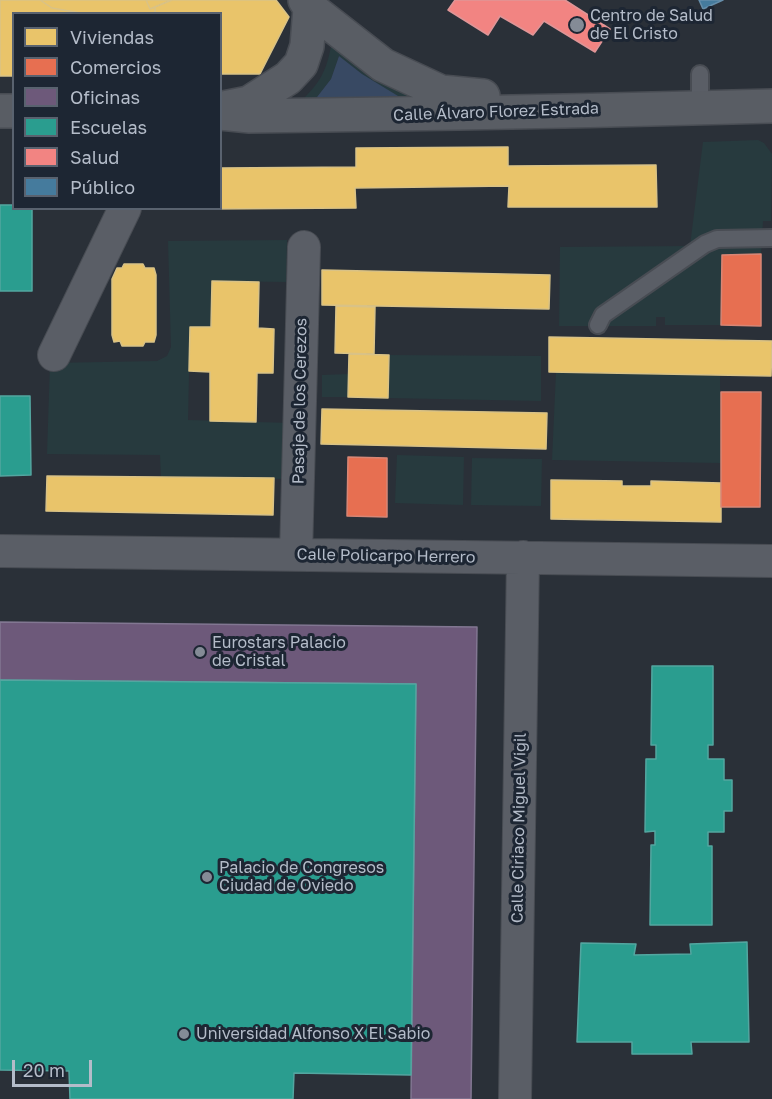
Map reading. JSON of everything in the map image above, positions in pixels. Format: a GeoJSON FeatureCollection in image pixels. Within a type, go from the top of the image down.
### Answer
{"type":"FeatureCollection","features":[{"type":"Feature","properties":{"kind":"main road"},"geometry":{"type":"LineString","coordinates":[[222,109],[249,104],[288,78],[301,64],[307,46],[307,4]]}},
{"type":"Feature","properties":{"kind":"main road"},"geometry":{"type":"LineString","coordinates":[[307,4],[383,65],[441,92],[580,109]]}},
{"type":"Feature","properties":{"kind":"main road","name":"Calle Álvaro Florez Estrada"},"geometry":{"type":"LineString","coordinates":[[222,113],[250,116],[462,114],[580,109],[772,106]]}},
{"type":"Feature","properties":{"kind":"street"},"geometry":{"type":"LineString","coordinates":[[54,356],[124,210]]}},
{"type":"Feature","properties":{"kind":"street","name":"Pasaje de los Cerezos"},"geometry":{"type":"LineString","coordinates":[[296,555],[304,247]]}},
{"type":"Feature","properties":{"kind":"street","name":"Calle Policarpo Herrero"},"geometry":{"type":"LineString","coordinates":[[0,551],[772,561]]}},
{"type":"Feature","properties":{"kind":"street","name":"Calle Ciriaco Miguel Vigil"},"geometry":{"type":"LineString","coordinates":[[515,1099],[523,557]]}},
{"type":"Feature","properties":{"kind":"lane"},"geometry":{"type":"LineString","coordinates":[[700,74],[700,108]]}},
{"type":"Feature","properties":{"kind":"lane"},"geometry":{"type":"LineString","coordinates":[[598,325],[603,315],[705,244],[717,239],[732,237],[772,238]]}},
{"type":"Feature","properties":{"kind":"green space"},"geometry":{"type":"Polygon","coordinates":[[[332,41],[441,107],[292,109],[308,94],[324,72],[332,41]],[[339,56],[331,79],[310,106],[402,99],[362,74],[339,56]]]}},
{"type":"Feature","properties":{"kind":"green space"},"geometry":{"type":"Polygon","coordinates":[[[758,140],[764,143],[772,154],[771,221],[763,221],[761,254],[722,255],[721,325],[665,325],[665,317],[656,317],[656,326],[559,326],[560,247],[690,246],[703,142],[758,140]]]}},
{"type":"Feature","properties":{"kind":"green space"},"geometry":{"type":"Polygon","coordinates":[[[287,240],[286,282],[212,281],[211,327],[190,327],[188,420],[291,423],[290,479],[161,477],[160,455],[47,454],[50,363],[157,361],[167,356],[171,347],[168,241],[287,240]]]}},
{"type":"Feature","properties":{"kind":"green space"},"geometry":{"type":"Polygon","coordinates":[[[389,355],[541,356],[541,401],[388,398],[389,355]]]}},
{"type":"Feature","properties":{"kind":"green space"},"geometry":{"type":"Polygon","coordinates":[[[556,372],[720,375],[721,463],[552,460],[556,372]]]}},
{"type":"Feature","properties":{"kind":"green space"},"geometry":{"type":"Polygon","coordinates":[[[349,374],[348,397],[322,397],[322,375],[349,374]]]}},
{"type":"Feature","properties":{"kind":"green space"},"geometry":{"type":"Polygon","coordinates":[[[397,455],[464,457],[463,505],[395,503],[397,455]]]}},
{"type":"Feature","properties":{"kind":"green space"},"geometry":{"type":"Polygon","coordinates":[[[472,458],[542,459],[541,506],[471,505],[472,458]]]}},
{"type":"Feature","properties":{"kind":"water"},"geometry":{"type":"Polygon","coordinates":[[[339,56],[362,74],[403,99],[310,106],[331,79],[339,56]]]}},
{"type":"Feature","properties":{"kind":"building: Viviendas"},"geometry":{"type":"Polygon","coordinates":[[[0,0],[40,0],[52,8],[75,12],[12,12],[12,76],[0,76],[0,0]]]}},
{"type":"Feature","properties":{"kind":"building: Viviendas"},"geometry":{"type":"Polygon","coordinates":[[[40,0],[146,0],[150,9],[155,7],[155,12],[75,12],[52,8],[40,0]]]}},
{"type":"Feature","properties":{"kind":"building: Viviendas"},"geometry":{"type":"Polygon","coordinates":[[[146,0],[171,0],[150,9],[146,0]]]}},
{"type":"Feature","properties":{"kind":"building: Viviendas"},"geometry":{"type":"Polygon","coordinates":[[[172,0],[276,0],[289,17],[260,74],[222,74],[222,12],[155,12],[155,7],[172,0]]]}},
{"type":"Feature","properties":{"kind":"building: Viviendas"},"geometry":{"type":"Polygon","coordinates":[[[508,147],[508,166],[656,165],[657,207],[508,207],[509,186],[355,188],[356,208],[222,209],[222,168],[356,167],[356,148],[508,147]]]}},
{"type":"Feature","properties":{"kind":"building: Viviendas"},"geometry":{"type":"Polygon","coordinates":[[[124,264],[143,264],[145,268],[154,268],[156,275],[156,335],[154,342],[145,342],[143,346],[122,346],[120,341],[114,342],[112,335],[112,279],[117,268],[122,268],[124,264]]]}},
{"type":"Feature","properties":{"kind":"building: Viviendas"},"geometry":{"type":"Polygon","coordinates":[[[322,270],[550,275],[549,309],[322,305],[322,270]]]}},
{"type":"Feature","properties":{"kind":"building: Viviendas"},"geometry":{"type":"Polygon","coordinates":[[[212,281],[259,282],[258,328],[274,329],[273,373],[257,373],[256,422],[210,421],[210,372],[189,371],[190,327],[211,327],[212,281]]]}},
{"type":"Feature","properties":{"kind":"building: Viviendas"},"geometry":{"type":"Polygon","coordinates":[[[336,306],[375,307],[374,354],[335,353],[336,306]]]}},
{"type":"Feature","properties":{"kind":"building: Viviendas"},"geometry":{"type":"Polygon","coordinates":[[[549,337],[772,341],[771,376],[549,372],[549,337]]]}},
{"type":"Feature","properties":{"kind":"building: Viviendas"},"geometry":{"type":"Polygon","coordinates":[[[349,354],[389,355],[388,398],[348,397],[349,354]]]}},
{"type":"Feature","properties":{"kind":"building: Viviendas"},"geometry":{"type":"Polygon","coordinates":[[[322,409],[547,413],[546,449],[321,444],[322,409]]]}},
{"type":"Feature","properties":{"kind":"building: Viviendas"},"geometry":{"type":"Polygon","coordinates":[[[47,476],[274,478],[273,515],[46,511],[47,476]]]}},
{"type":"Feature","properties":{"kind":"building: Viviendas"},"geometry":{"type":"Polygon","coordinates":[[[551,480],[622,481],[622,486],[651,486],[651,481],[721,483],[721,522],[551,519],[551,480]]]}},
{"type":"Feature","properties":{"kind":"building: Comercios"},"geometry":{"type":"Polygon","coordinates":[[[761,254],[761,326],[721,325],[722,255],[761,254]]]}},
{"type":"Feature","properties":{"kind":"building: Comercios"},"geometry":{"type":"Polygon","coordinates":[[[721,392],[761,392],[760,507],[721,507],[721,392]]]}},
{"type":"Feature","properties":{"kind":"building: Comercios"},"geometry":{"type":"Polygon","coordinates":[[[348,457],[387,458],[387,517],[347,516],[348,457]]]}},
{"type":"Feature","properties":{"kind":"building: Oficinas"},"geometry":{"type":"Polygon","coordinates":[[[0,622],[477,627],[471,1099],[411,1099],[416,684],[0,680],[0,622]]]}},
{"type":"Feature","properties":{"kind":"building: Escuelas"},"geometry":{"type":"Polygon","coordinates":[[[0,205],[12,205],[12,210],[32,210],[32,291],[0,291],[0,205]]]}},
{"type":"Feature","properties":{"kind":"building: Escuelas"},"geometry":{"type":"Polygon","coordinates":[[[0,396],[30,396],[31,475],[0,476],[0,396]]]}},
{"type":"Feature","properties":{"kind":"building: Escuelas"},"geometry":{"type":"Polygon","coordinates":[[[652,666],[713,666],[713,745],[708,745],[708,759],[724,759],[724,780],[732,780],[732,811],[724,811],[724,832],[708,832],[708,846],[712,846],[712,925],[650,925],[651,845],[655,845],[655,831],[645,832],[646,759],[656,759],[656,745],[651,745],[652,666]]]}},
{"type":"Feature","properties":{"kind":"building: Escuelas","name":"Palacio de Congresos Ciudad de Oviedo"},"geometry":{"type":"Polygon","coordinates":[[[0,680],[416,684],[411,1075],[294,1073],[293,1099],[70,1099],[69,1071],[0,1070],[0,680]]]}},
{"type":"Feature","properties":{"kind":"building: Escuelas"},"geometry":{"type":"Polygon","coordinates":[[[747,942],[749,1042],[691,1042],[692,1054],[632,1054],[632,1042],[577,1042],[581,943],[636,944],[634,955],[691,954],[690,944],[747,942]]]}},
{"type":"Feature","properties":{"kind":"building: Salud","name":"Centro de Salud de El Cristo"},"geometry":{"type":"Polygon","coordinates":[[[455,0],[565,0],[610,29],[595,52],[544,21],[533,35],[500,16],[488,35],[448,10],[455,0]]]}},
{"type":"Feature","properties":{"kind":"building: Público"},"geometry":{"type":"Polygon","coordinates":[[[699,0],[723,0],[703,9],[699,0]]]}},
{"type":"Feature","properties":{"kind":"place","name":"Centro de Salud de El Cristo"},"geometry":{"type":"Point","coordinates":[577,25]}},
{"type":"Feature","properties":{"kind":"place","name":"Eurostars Palacio de Cristal"},"geometry":{"type":"Point","coordinates":[200,652]}},
{"type":"Feature","properties":{"kind":"place","name":"Palacio de Congresos Ciudad de Oviedo"},"geometry":{"type":"Point","coordinates":[207,877]}},
{"type":"Feature","properties":{"kind":"place","name":"Universidad Alfonso X El Sabio"},"geometry":{"type":"Point","coordinates":[184,1034]}}]}
